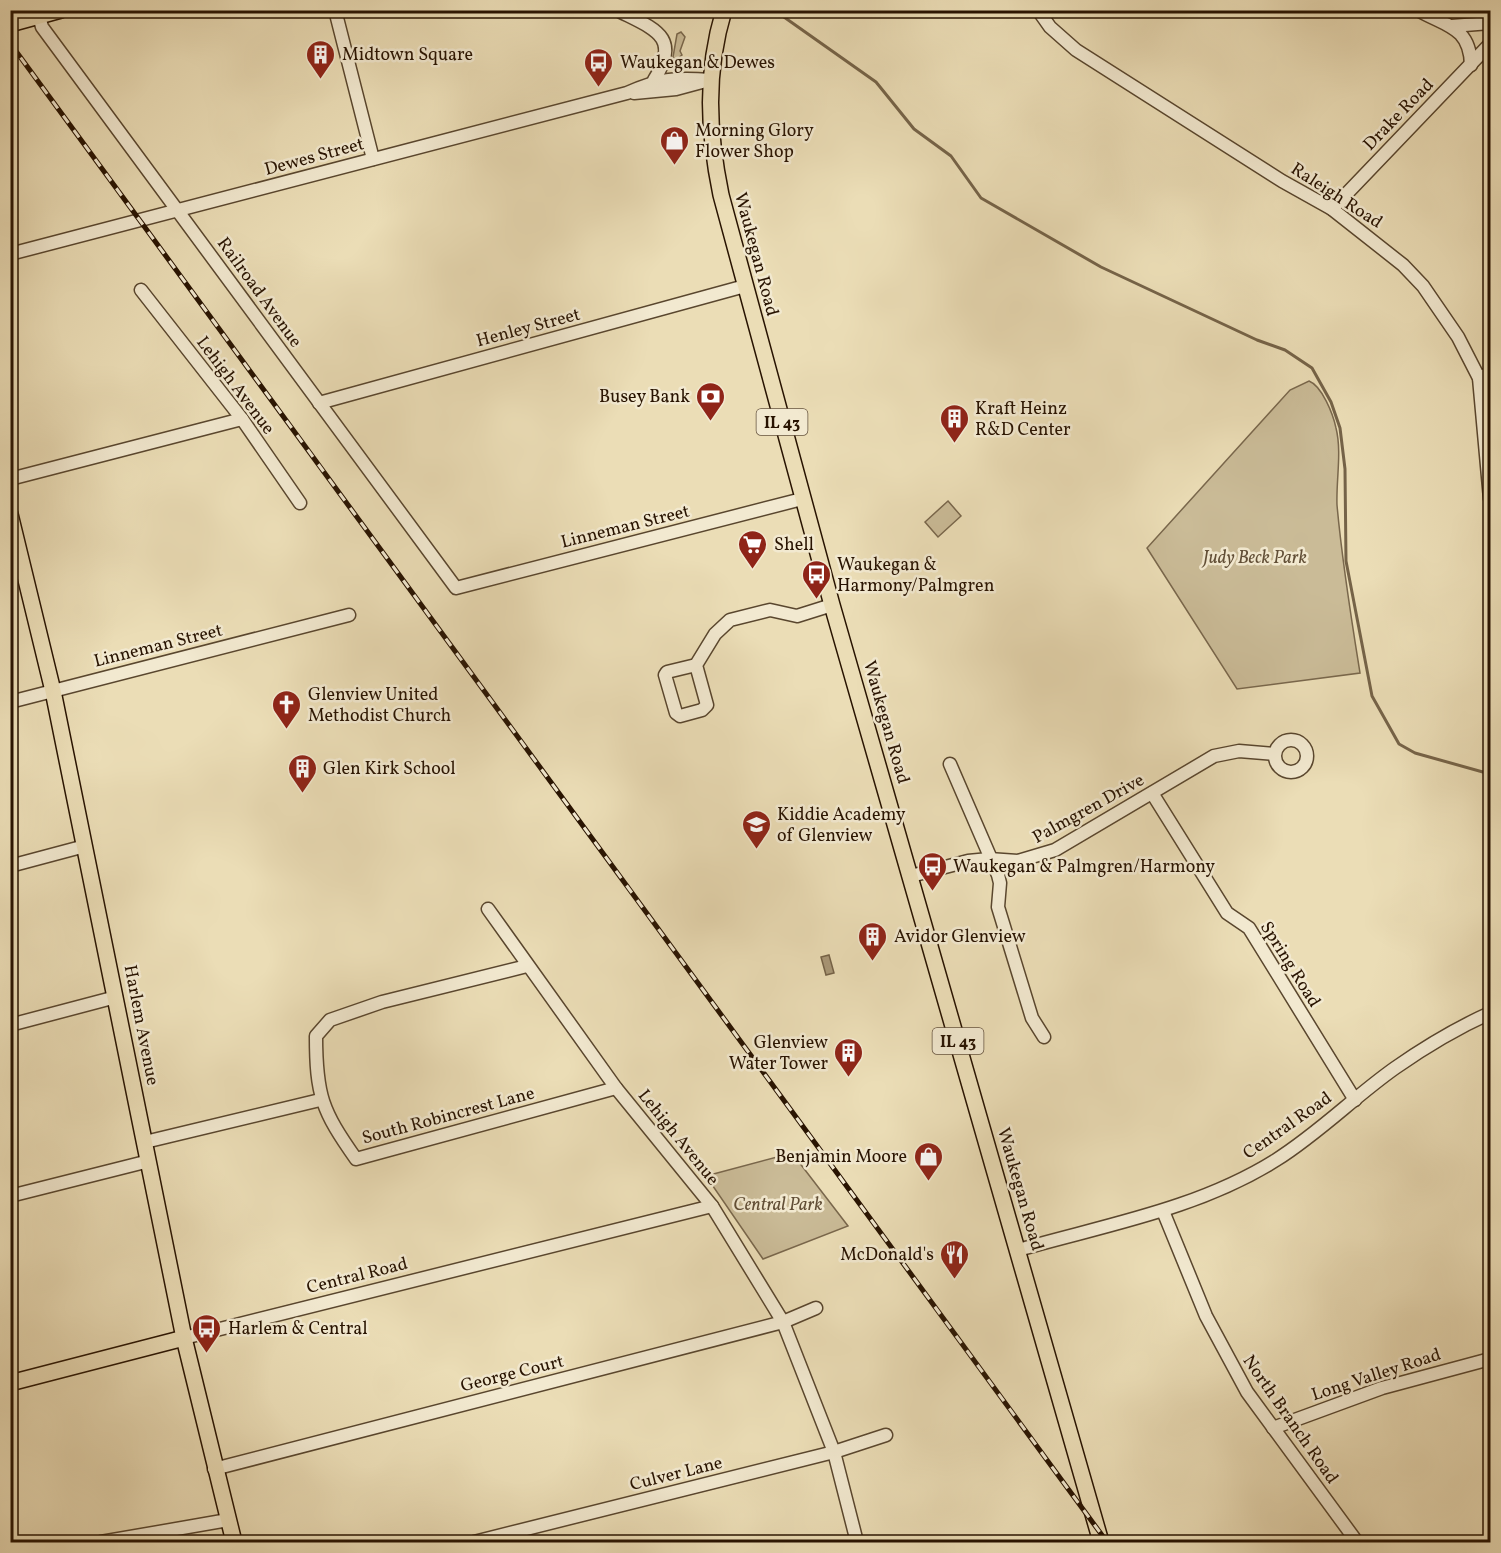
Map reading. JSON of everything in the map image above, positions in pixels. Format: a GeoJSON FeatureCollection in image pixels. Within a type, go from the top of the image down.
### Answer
{"type":"FeatureCollection","features":[{"type":"Feature","properties":{"kind":"main road"},"geometry":{"type":"LineString","coordinates":[[10,24],[61,10]]}},
{"type":"Feature","properties":{"kind":"main road","name":"Waukegan Road"},"geometry":{"type":"LineString","coordinates":[[724,10],[710,80],[711,149],[802,499],[1101,1542]]}},
{"type":"Feature","properties":{"kind":"main road","name":"Harlem Avenue"},"geometry":{"type":"LineString","coordinates":[[10,514],[53,691],[184,1338],[214,1468],[234,1542]]}},
{"type":"Feature","properties":{"kind":"main road","name":"Central Road"},"geometry":{"type":"LineString","coordinates":[[10,1383],[184,1338]]}},
{"type":"Feature","properties":{"kind":"street"},"geometry":{"type":"LineString","coordinates":[[336,10],[373,159]]}},
{"type":"Feature","properties":{"kind":"street"},"geometry":{"type":"LineString","coordinates":[[617,10],[651,27],[663,37],[667,52],[665,63],[654,80]]}},
{"type":"Feature","properties":{"kind":"street","name":"Raleigh Road"},"geometry":{"type":"LineString","coordinates":[[1038,10],[1050,27],[1076,50],[1282,181],[1332,209],[1383,246],[1423,286],[1458,337],[1479,378],[1491,499]]}},
{"type":"Feature","properties":{"kind":"street"},"geometry":{"type":"LineString","coordinates":[[1418,10],[1452,26],[1463,35],[1468,48],[1470,65]]}},
{"type":"Feature","properties":{"kind":"street","name":"Railroad Avenue"},"geometry":{"type":"LineString","coordinates":[[39,16],[42,27],[456,588]]}},
{"type":"Feature","properties":{"kind":"street"},"geometry":{"type":"LineString","coordinates":[[1452,26],[1491,24]]}},
{"type":"Feature","properties":{"kind":"street","name":"Drake Road"},"geometry":{"type":"LineString","coordinates":[[1332,209],[1491,44]]}},
{"type":"Feature","properties":{"kind":"street","name":"Dewes Street"},"geometry":{"type":"LineString","coordinates":[[627,93],[654,80],[681,78],[710,80]]}},
{"type":"Feature","properties":{"kind":"street","name":"Dewes Street"},"geometry":{"type":"LineString","coordinates":[[10,254],[627,93],[684,88],[710,80]]}},
{"type":"Feature","properties":{"kind":"street","name":"Henley Street"},"geometry":{"type":"LineString","coordinates":[[319,403],[746,286]]}},
{"type":"Feature","properties":{"kind":"street","name":"Lehigh Avenue"},"geometry":{"type":"LineString","coordinates":[[141,290],[242,419],[300,503]]}},
{"type":"Feature","properties":{"kind":"street"},"geometry":{"type":"LineString","coordinates":[[1479,378],[1491,373]]}},
{"type":"Feature","properties":{"kind":"street"},"geometry":{"type":"LineString","coordinates":[[10,479],[242,419]]}},
{"type":"Feature","properties":{"kind":"street","name":"Linneman Street"},"geometry":{"type":"LineString","coordinates":[[456,588],[802,499]]}},
{"type":"Feature","properties":{"kind":"street"},"geometry":{"type":"LineString","coordinates":[[696,665],[715,634],[730,620],[770,610],[797,615],[832,605]]}},
{"type":"Feature","properties":{"kind":"street","name":"Linneman Street"},"geometry":{"type":"LineString","coordinates":[[10,702],[349,615]]}},
{"type":"Feature","properties":{"kind":"street","name":"Palmgren Drive"},"geometry":{"type":"LineString","coordinates":[[911,876],[931,869],[989,859],[1018,861],[1036,857],[1214,756],[1239,751],[1274,754]]}},
{"type":"Feature","properties":{"kind":"street"},"geometry":{"type":"LineString","coordinates":[[950,764],[1000,883],[998,907],[1032,1018],[1044,1037]]}},
{"type":"Feature","properties":{"kind":"street","name":"Spring Road"},"geometry":{"type":"LineString","coordinates":[[1152,793],[1227,913],[1249,928],[1355,1100]]}},
{"type":"Feature","properties":{"kind":"street"},"geometry":{"type":"LineString","coordinates":[[10,866],[85,846]]}},
{"type":"Feature","properties":{"kind":"street","name":"Lehigh Avenue"},"geometry":{"type":"LineString","coordinates":[[488,909],[616,1088],[712,1206],[783,1322],[834,1452],[857,1542]]}},
{"type":"Feature","properties":{"kind":"street"},"geometry":{"type":"LineString","coordinates":[[145,1142],[320,1100],[316,1036],[330,1020],[382,1002],[527,966]]}},
{"type":"Feature","properties":{"kind":"street"},"geometry":{"type":"LineString","coordinates":[[10,1025],[116,997]]}},
{"type":"Feature","properties":{"kind":"street","name":"Central Road"},"geometry":{"type":"LineString","coordinates":[[1018,1250],[1163,1211],[1245,1178],[1298,1146],[1422,1050],[1491,1013]]}},
{"type":"Feature","properties":{"kind":"street","name":"South Robincrest Lane"},"geometry":{"type":"LineString","coordinates":[[320,1100],[334,1128],[356,1159],[616,1088]]}},
{"type":"Feature","properties":{"kind":"street"},"geometry":{"type":"LineString","coordinates":[[10,1196],[149,1161]]}},
{"type":"Feature","properties":{"kind":"street","name":"Central Road"},"geometry":{"type":"LineString","coordinates":[[184,1338],[712,1206]]}},
{"type":"Feature","properties":{"kind":"street","name":"North Branch Road"},"geometry":{"type":"LineString","coordinates":[[1163,1211],[1222,1350],[1247,1392],[1357,1542]]}},
{"type":"Feature","properties":{"kind":"street","name":"George Court"},"geometry":{"type":"LineString","coordinates":[[214,1468],[783,1322],[816,1308]]}},
{"type":"Feature","properties":{"kind":"street","name":"Long Valley Road"},"geometry":{"type":"LineString","coordinates":[[1273,1428],[1382,1388],[1491,1359]]}},
{"type":"Feature","properties":{"kind":"street","name":"Culver Lane"},"geometry":{"type":"LineString","coordinates":[[474,1542],[834,1452],[886,1435]]}},
{"type":"Feature","properties":{"kind":"street"},"geometry":{"type":"LineString","coordinates":[[101,1542],[228,1520]]}},
{"type":"Feature","properties":{"kind":"green space"},"geometry":{"type":"Polygon","coordinates":[[[681,32],[685,37],[680,51],[682,55],[675,60],[673,57],[677,34],[681,32]]]}},
{"type":"Feature","properties":{"kind":"green space","name":"Judy Beck Park"},"geometry":{"type":"Polygon","coordinates":[[[1309,381],[1318,388],[1330,408],[1338,437],[1337,505],[1360,673],[1237,689],[1147,548],[1290,390],[1309,381]]]}},
{"type":"Feature","properties":{"kind":"green space"},"geometry":{"type":"Polygon","coordinates":[[[948,501],[961,516],[938,537],[925,522],[948,501]]]}},
{"type":"Feature","properties":{"kind":"green space","name":"Central Park"},"geometry":{"type":"Polygon","coordinates":[[[792,1153],[848,1226],[763,1259],[706,1176],[792,1153]]]}},
{"type":"Feature","properties":{"kind":"shaded area"},"geometry":{"type":"Polygon","coordinates":[[[829,955],[834,973],[826,975],[821,957],[829,955]]]}},
{"type":"Feature","properties":{"kind":"waterway"},"geometry":{"type":"LineString","coordinates":[[774,10],[876,82],[914,129],[951,156],[981,198],[1101,267],[1257,340],[1285,350],[1312,368],[1331,402],[1340,428],[1345,469],[1346,561],[1372,696],[1399,744],[1415,753],[1490,774]]}},
{"type":"Feature","properties":{"kind":"railway"},"geometry":{"type":"LineString","coordinates":[[10,43],[1107,1542]]}},
{"type":"Feature","properties":{"kind":"place","name":"Midtown Square"},"geometry":{"type":"Point","coordinates":[321,80]}},
{"type":"Feature","properties":{"kind":"place","name":"Waukegan & Dewes"},"geometry":{"type":"Point","coordinates":[599,88]}},
{"type":"Feature","properties":{"kind":"place","name":"Morning Glory Flower Shop"},"geometry":{"type":"Point","coordinates":[674,166]}},
{"type":"Feature","properties":{"kind":"place","name":"Busey Bank"},"geometry":{"type":"Point","coordinates":[711,422]}},
{"type":"Feature","properties":{"kind":"place","name":"Kraft Heinz R&D Center"},"geometry":{"type":"Point","coordinates":[954,444]}},
{"type":"Feature","properties":{"kind":"place","name":"Shell"},"geometry":{"type":"Point","coordinates":[753,570]}},
{"type":"Feature","properties":{"kind":"place","name":"Waukegan & Harmony/Palmgren"},"geometry":{"type":"Point","coordinates":[816,600]}},
{"type":"Feature","properties":{"kind":"place","name":"Glenview United Methodist Church"},"geometry":{"type":"Point","coordinates":[287,730]}},
{"type":"Feature","properties":{"kind":"place","name":"Glen Kirk School"},"geometry":{"type":"Point","coordinates":[302,794]}},
{"type":"Feature","properties":{"kind":"place","name":"Kiddie Academy of Glenview"},"geometry":{"type":"Point","coordinates":[756,850]}},
{"type":"Feature","properties":{"kind":"place","name":"Waukegan & Palmgren/Harmony"},"geometry":{"type":"Point","coordinates":[932,892]}},
{"type":"Feature","properties":{"kind":"place","name":"Avidor Glenview"},"geometry":{"type":"Point","coordinates":[873,962]}},
{"type":"Feature","properties":{"kind":"place","name":"Glenview Water Tower"},"geometry":{"type":"Point","coordinates":[849,1078]}},
{"type":"Feature","properties":{"kind":"place","name":"Benjamin Moore"},"geometry":{"type":"Point","coordinates":[928,1182]}},
{"type":"Feature","properties":{"kind":"place","name":"McDonald's"},"geometry":{"type":"Point","coordinates":[955,1280]}},
{"type":"Feature","properties":{"kind":"place","name":"Harlem & Central"},"geometry":{"type":"Point","coordinates":[207,1354]}}]}
